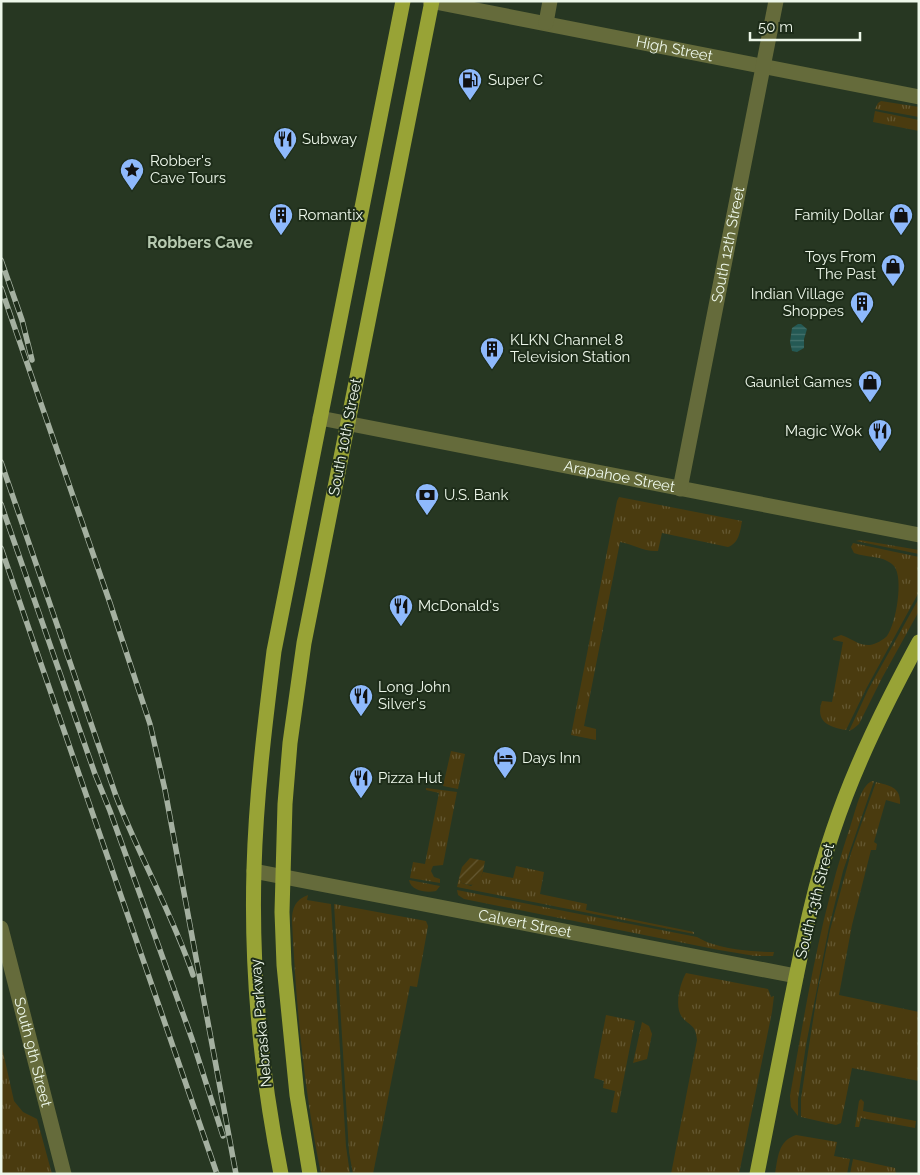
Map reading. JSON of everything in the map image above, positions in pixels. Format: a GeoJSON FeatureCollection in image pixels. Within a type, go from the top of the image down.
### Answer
{"type":"FeatureCollection","features":[{"type":"Feature","properties":{"kind":"main road","name":"South 10th Street"},"geometry":{"type":"LineString","coordinates":[[254,870],[259,780],[274,651],[403,1]]}},
{"type":"Feature","properties":{"kind":"main road","name":"South 10th Street"},"geometry":{"type":"LineString","coordinates":[[282,876],[286,796],[294,707],[304,643],[431,1]]}},
{"type":"Feature","properties":{"kind":"main road","name":"South 13th Street"},"geometry":{"type":"LineString","coordinates":[[757,1174],[804,936],[820,873],[845,799],[877,723],[919,642]]}},
{"type":"Feature","properties":{"kind":"main road","name":"Nebraska Parkway"},"geometry":{"type":"LineString","coordinates":[[254,870],[254,935],[259,1012],[265,1073],[281,1174]]}},
{"type":"Feature","properties":{"kind":"main road","name":"Nebraska Parkway"},"geometry":{"type":"LineString","coordinates":[[282,876],[286,995],[297,1095],[310,1174]]}},
{"type":"Feature","properties":{"kind":"street","name":"High Street"},"geometry":{"type":"LineString","coordinates":[[431,1],[919,98]]}},
{"type":"Feature","properties":{"kind":"street"},"geometry":{"type":"LineString","coordinates":[[546,23],[550,1]]}},
{"type":"Feature","properties":{"kind":"street","name":"South 12th Street"},"geometry":{"type":"LineString","coordinates":[[680,489],[776,1]]}},
{"type":"Feature","properties":{"kind":"street","name":"Arapahoe Street"},"geometry":{"type":"LineString","coordinates":[[320,418],[919,536]]}},
{"type":"Feature","properties":{"kind":"street","name":"Calvert Street"},"geometry":{"type":"LineString","coordinates":[[254,870],[796,976]]}},
{"type":"Feature","properties":{"kind":"street","name":"South 9th Street"},"geometry":{"type":"LineString","coordinates":[[1,928],[64,1174]]}},
{"type":"Feature","properties":{"kind":"green space"},"geometry":{"type":"Polygon","coordinates":[[[881,101],[919,107],[919,117],[875,109],[881,101]]]}},
{"type":"Feature","properties":{"kind":"green space"},"geometry":{"type":"Polygon","coordinates":[[[875,111],[919,120],[919,131],[873,122],[875,111]]]}},
{"type":"Feature","properties":{"kind":"green space"},"geometry":{"type":"Polygon","coordinates":[[[619,497],[742,521],[737,540],[728,547],[662,533],[658,551],[620,542],[584,726],[596,729],[596,740],[571,735],[619,497]]]}},
{"type":"Feature","properties":{"kind":"green space"},"geometry":{"type":"Polygon","coordinates":[[[860,540],[919,550],[919,554],[856,541],[860,540]]]}},
{"type":"Feature","properties":{"kind":"green space"},"geometry":{"type":"Polygon","coordinates":[[[853,543],[919,557],[919,592],[846,730],[829,725],[820,714],[822,701],[832,702],[843,642],[833,640],[833,638],[841,635],[866,645],[875,644],[884,639],[893,622],[899,590],[897,572],[894,566],[880,558],[854,553],[851,547],[853,543]]]}},
{"type":"Feature","properties":{"kind":"green space"},"geometry":{"type":"Polygon","coordinates":[[[919,598],[919,611],[859,724],[849,731],[868,690],[919,598]]]}},
{"type":"Feature","properties":{"kind":"green space"},"geometry":{"type":"Polygon","coordinates":[[[451,751],[465,754],[458,789],[443,786],[451,751]]]}},
{"type":"Feature","properties":{"kind":"green space"},"geometry":{"type":"Polygon","coordinates":[[[874,781],[843,871],[829,927],[806,1045],[798,1099],[798,1116],[791,1107],[790,1096],[808,993],[823,925],[840,857],[859,800],[864,788],[874,781]]]}},
{"type":"Feature","properties":{"kind":"green space"},"geometry":{"type":"Polygon","coordinates":[[[876,782],[894,788],[899,794],[900,804],[886,800],[874,842],[877,844],[876,850],[871,850],[852,925],[839,995],[919,1012],[919,1081],[852,1068],[841,1123],[836,1125],[801,1117],[801,1099],[817,995],[830,930],[851,853],[876,782]]]}},
{"type":"Feature","properties":{"kind":"green space"},"geometry":{"type":"Polygon","coordinates":[[[426,788],[457,792],[443,865],[433,866],[431,871],[434,877],[440,879],[440,883],[410,878],[413,862],[425,864],[439,793],[426,790],[426,788]]]}},
{"type":"Feature","properties":{"kind":"green space"},"geometry":{"type":"Polygon","coordinates":[[[470,858],[485,861],[480,880],[473,885],[462,883],[459,878],[462,867],[470,858]]]}},
{"type":"Feature","properties":{"kind":"green space"},"geometry":{"type":"Polygon","coordinates":[[[516,866],[544,872],[540,894],[587,904],[586,910],[694,932],[694,934],[457,887],[459,878],[462,883],[471,886],[481,877],[483,872],[513,878],[516,866]]]}},
{"type":"Feature","properties":{"kind":"green space"},"geometry":{"type":"Polygon","coordinates":[[[409,880],[440,886],[436,891],[428,892],[416,889],[410,884],[409,880]]]}},
{"type":"Feature","properties":{"kind":"green space"},"geometry":{"type":"Polygon","coordinates":[[[457,890],[697,937],[724,947],[774,952],[773,956],[755,956],[719,950],[464,899],[458,895],[457,890]]]}},
{"type":"Feature","properties":{"kind":"green space"},"geometry":{"type":"Polygon","coordinates":[[[308,895],[307,900],[331,904],[346,1146],[350,1174],[321,1174],[305,1079],[298,1016],[292,921],[295,905],[300,899],[308,895]]]}},
{"type":"Feature","properties":{"kind":"green space"},"geometry":{"type":"Polygon","coordinates":[[[334,904],[426,921],[428,926],[417,987],[410,986],[373,1174],[353,1174],[349,1152],[334,904]]]}},
{"type":"Feature","properties":{"kind":"green space"},"geometry":{"type":"Polygon","coordinates":[[[686,973],[768,989],[771,997],[774,996],[739,1174],[671,1174],[697,1040],[694,1028],[682,1017],[678,1007],[680,989],[686,973]]]}},
{"type":"Feature","properties":{"kind":"green space"},"geometry":{"type":"Polygon","coordinates":[[[606,1015],[635,1021],[617,1113],[611,1112],[615,1091],[603,1088],[604,1081],[594,1078],[606,1015]]]}},
{"type":"Feature","properties":{"kind":"green space"},"geometry":{"type":"Polygon","coordinates":[[[642,1022],[649,1026],[652,1034],[647,1059],[633,1063],[642,1022]]]}},
{"type":"Feature","properties":{"kind":"green space"},"geometry":{"type":"Polygon","coordinates":[[[1,1043],[14,1101],[23,1112],[37,1119],[52,1174],[1,1174],[1,1043]]]}},
{"type":"Feature","properties":{"kind":"green space"},"geometry":{"type":"Polygon","coordinates":[[[861,1099],[864,1102],[863,1111],[916,1121],[915,1128],[861,1118],[859,1127],[855,1127],[859,1101],[861,1099]]]}},
{"type":"Feature","properties":{"kind":"green space"},"geometry":{"type":"Polygon","coordinates":[[[796,1135],[837,1142],[834,1156],[850,1159],[847,1174],[775,1174],[782,1145],[796,1135]]]}},
{"type":"Feature","properties":{"kind":"green space"},"geometry":{"type":"Polygon","coordinates":[[[853,1159],[895,1168],[896,1174],[850,1174],[853,1159]]]}},
{"type":"Feature","properties":{"kind":"water"},"geometry":{"type":"Polygon","coordinates":[[[798,324],[807,329],[804,348],[797,352],[792,351],[790,342],[792,328],[798,324]]]}},
{"type":"Feature","properties":{"kind":"railway"},"geometry":{"type":"LineString","coordinates":[[1,260],[22,320],[32,360]]}},
{"type":"Feature","properties":{"kind":"railway"},"geometry":{"type":"LineString","coordinates":[[1,288],[150,724],[165,790],[236,1174]]}},
{"type":"Feature","properties":{"kind":"railway"},"geometry":{"type":"LineString","coordinates":[[1,462],[116,796],[185,952],[193,975]]}},
{"type":"Feature","properties":{"kind":"railway"},"geometry":{"type":"LineString","coordinates":[[1,504],[95,774],[192,1039],[223,1136]]}},
{"type":"Feature","properties":{"kind":"railway"},"geometry":{"type":"LineString","coordinates":[[1,548],[217,1174]]}},
{"type":"Feature","properties":{"kind":"place","name":"Super C"},"geometry":{"type":"Point","coordinates":[470,101]}},
{"type":"Feature","properties":{"kind":"place","name":"Subway"},"geometry":{"type":"Point","coordinates":[285,160]}},
{"type":"Feature","properties":{"kind":"place","name":"Robber's Cave Tours"},"geometry":{"type":"Point","coordinates":[132,191]}},
{"type":"Feature","properties":{"kind":"place","name":"Romantix"},"geometry":{"type":"Point","coordinates":[281,236]}},
{"type":"Feature","properties":{"kind":"place","name":"Family Dollar"},"geometry":{"type":"Point","coordinates":[901,236]}},
{"type":"Feature","properties":{"kind":"place","name":"Toys From The Past"},"geometry":{"type":"Point","coordinates":[893,287]}},
{"type":"Feature","properties":{"kind":"place","name":"Indian Village Shoppes"},"geometry":{"type":"Point","coordinates":[862,324]}},
{"type":"Feature","properties":{"kind":"place","name":"KLKN Channel 8 Television Station"},"geometry":{"type":"Point","coordinates":[492,370]}},
{"type":"Feature","properties":{"kind":"place","name":"Gaunlet Games"},"geometry":{"type":"Point","coordinates":[870,403]}},
{"type":"Feature","properties":{"kind":"place","name":"Magic Wok"},"geometry":{"type":"Point","coordinates":[880,452]}},
{"type":"Feature","properties":{"kind":"place","name":"U.S. Bank"},"geometry":{"type":"Point","coordinates":[427,516]}},
{"type":"Feature","properties":{"kind":"place","name":"McDonald's"},"geometry":{"type":"Point","coordinates":[401,627]}},
{"type":"Feature","properties":{"kind":"place","name":"Long John Silver's"},"geometry":{"type":"Point","coordinates":[361,717]}},
{"type":"Feature","properties":{"kind":"place","name":"Days Inn"},"geometry":{"type":"Point","coordinates":[505,779]}},
{"type":"Feature","properties":{"kind":"place","name":"Pizza Hut"},"geometry":{"type":"Point","coordinates":[361,799]}},
{"type":"Feature","properties":{"kind":"district","name":"Robbers Cave"},"geometry":{"type":"Point","coordinates":[200,242]}}]}
